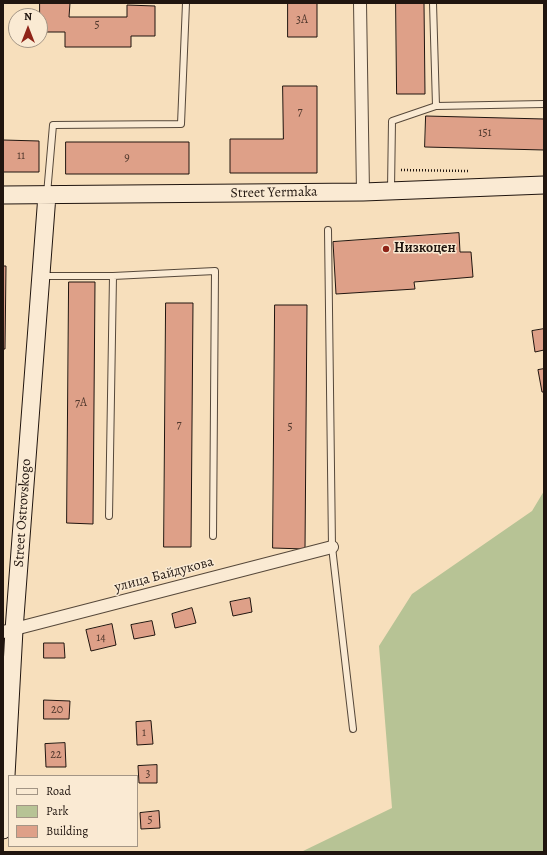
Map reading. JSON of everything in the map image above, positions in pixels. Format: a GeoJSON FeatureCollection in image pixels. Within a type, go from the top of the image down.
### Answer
{"type":"FeatureCollection","features":[{"type":"Feature","properties":{"kind":"street"},"geometry":{"type":"LineString","coordinates":[[360,3],[364,192]]}},
{"type":"Feature","properties":{"kind":"street","name":"Street Yermaka"},"geometry":{"type":"LineString","coordinates":[[3,195],[364,192],[544,185]]}},
{"type":"Feature","properties":{"kind":"street","name":"Street Ostrovskogo"},"geometry":{"type":"LineString","coordinates":[[3,830],[8,631],[41,276],[47,195]]}},
{"type":"Feature","properties":{"kind":"street","name":"улица Байдукова"},"geometry":{"type":"LineString","coordinates":[[8,631],[332,547]]}},
{"type":"Feature","properties":{"kind":"lane"},"geometry":{"type":"LineString","coordinates":[[47,195],[53,125],[181,124],[186,3]]}},
{"type":"Feature","properties":{"kind":"lane"},"geometry":{"type":"LineString","coordinates":[[433,3],[436,106]]}},
{"type":"Feature","properties":{"kind":"lane"},"geometry":{"type":"LineString","coordinates":[[391,191],[392,121],[436,106],[544,104]]}},
{"type":"Feature","properties":{"kind":"lane"},"geometry":{"type":"LineString","coordinates":[[328,230],[332,547],[353,729]]}},
{"type":"Feature","properties":{"kind":"lane"},"geometry":{"type":"LineString","coordinates":[[41,276],[113,276],[215,271],[213,536]]}},
{"type":"Feature","properties":{"kind":"lane"},"geometry":{"type":"LineString","coordinates":[[109,516],[113,276]]}},
{"type":"Feature","properties":{"kind":"path"},"geometry":{"type":"LineString","coordinates":[[391,170],[475,171]]}},
{"type":"Feature","properties":{"kind":"green space"},"geometry":{"type":"Polygon","coordinates":[[[544,491],[544,852],[301,852],[392,808],[379,646],[412,594],[532,511],[544,491]]]}},
{"type":"Feature","properties":{"kind":"building"},"geometry":{"type":"Polygon","coordinates":[[[40,3],[70,3],[69,17],[127,17],[127,5],[155,6],[155,36],[131,36],[131,47],[65,47],[65,32],[48,32],[48,8],[40,8],[40,3]]]}},
{"type":"Feature","properties":{"kind":"building"},"geometry":{"type":"Polygon","coordinates":[[[288,3],[317,3],[317,37],[288,37],[288,3]]]}},
{"type":"Feature","properties":{"kind":"building"},"geometry":{"type":"Polygon","coordinates":[[[396,3],[424,3],[425,94],[397,94],[396,3]]]}},
{"type":"Feature","properties":{"kind":"building"},"geometry":{"type":"Polygon","coordinates":[[[283,86],[317,86],[317,173],[230,173],[230,139],[283,139],[283,86]]]}},
{"type":"Feature","properties":{"kind":"building"},"geometry":{"type":"Polygon","coordinates":[[[426,116],[544,119],[544,150],[425,147],[426,116]]]}},
{"type":"Feature","properties":{"kind":"building"},"geometry":{"type":"Polygon","coordinates":[[[3,140],[39,141],[39,172],[3,172],[3,140]]]}},
{"type":"Feature","properties":{"kind":"building"},"geometry":{"type":"Polygon","coordinates":[[[66,142],[189,142],[189,174],[66,174],[66,142]]]}},
{"type":"Feature","properties":{"kind":"building"},"geometry":{"type":"Polygon","coordinates":[[[459,233],[460,252],[471,252],[473,277],[414,282],[415,289],[336,294],[333,242],[459,233]]]}},
{"type":"Feature","properties":{"kind":"building"},"geometry":{"type":"Polygon","coordinates":[[[3,266],[6,266],[5,349],[3,349],[3,266]]]}},
{"type":"Feature","properties":{"kind":"building"},"geometry":{"type":"Polygon","coordinates":[[[69,282],[95,282],[93,524],[67,523],[69,282]]]}},
{"type":"Feature","properties":{"kind":"building"},"geometry":{"type":"Polygon","coordinates":[[[166,303],[193,303],[191,547],[164,547],[166,303]]]}},
{"type":"Feature","properties":{"kind":"building"},"geometry":{"type":"Polygon","coordinates":[[[275,305],[307,305],[305,549],[273,548],[275,305]]]}},
{"type":"Feature","properties":{"kind":"building"},"geometry":{"type":"Polygon","coordinates":[[[544,329],[544,350],[535,352],[532,331],[544,329]]]}},
{"type":"Feature","properties":{"kind":"building"},"geometry":{"type":"Polygon","coordinates":[[[544,369],[544,392],[542,392],[538,370],[544,369]]]}},
{"type":"Feature","properties":{"kind":"building"},"geometry":{"type":"Polygon","coordinates":[[[250,598],[252,612],[233,616],[230,602],[250,598]]]}},
{"type":"Feature","properties":{"kind":"building"},"geometry":{"type":"Polygon","coordinates":[[[192,608],[196,623],[175,628],[172,614],[192,608]]]}},
{"type":"Feature","properties":{"kind":"building"},"geometry":{"type":"Polygon","coordinates":[[[152,621],[155,635],[134,639],[131,625],[152,621]]]}},
{"type":"Feature","properties":{"kind":"building"},"geometry":{"type":"Polygon","coordinates":[[[112,624],[116,645],[91,651],[86,630],[112,624]]]}},
{"type":"Feature","properties":{"kind":"building"},"geometry":{"type":"Polygon","coordinates":[[[44,643],[64,643],[65,658],[44,658],[44,643]]]}},
{"type":"Feature","properties":{"kind":"building"},"geometry":{"type":"Polygon","coordinates":[[[44,700],[70,701],[69,719],[44,719],[44,700]]]}},
{"type":"Feature","properties":{"kind":"building"},"geometry":{"type":"Polygon","coordinates":[[[151,721],[153,744],[137,745],[136,722],[151,721]]]}},
{"type":"Feature","properties":{"kind":"building"},"geometry":{"type":"Polygon","coordinates":[[[65,743],[66,767],[46,767],[45,744],[65,743]]]}},
{"type":"Feature","properties":{"kind":"building"},"geometry":{"type":"Polygon","coordinates":[[[157,765],[157,783],[139,783],[138,766],[157,765]]]}},
{"type":"Feature","properties":{"kind":"building"},"geometry":{"type":"Polygon","coordinates":[[[159,811],[160,828],[141,829],[140,813],[159,811]]]}},
{"type":"Feature","properties":{"kind":"place","name":"Низкоцен"},"geometry":{"type":"Point","coordinates":[386,249]}}]}
